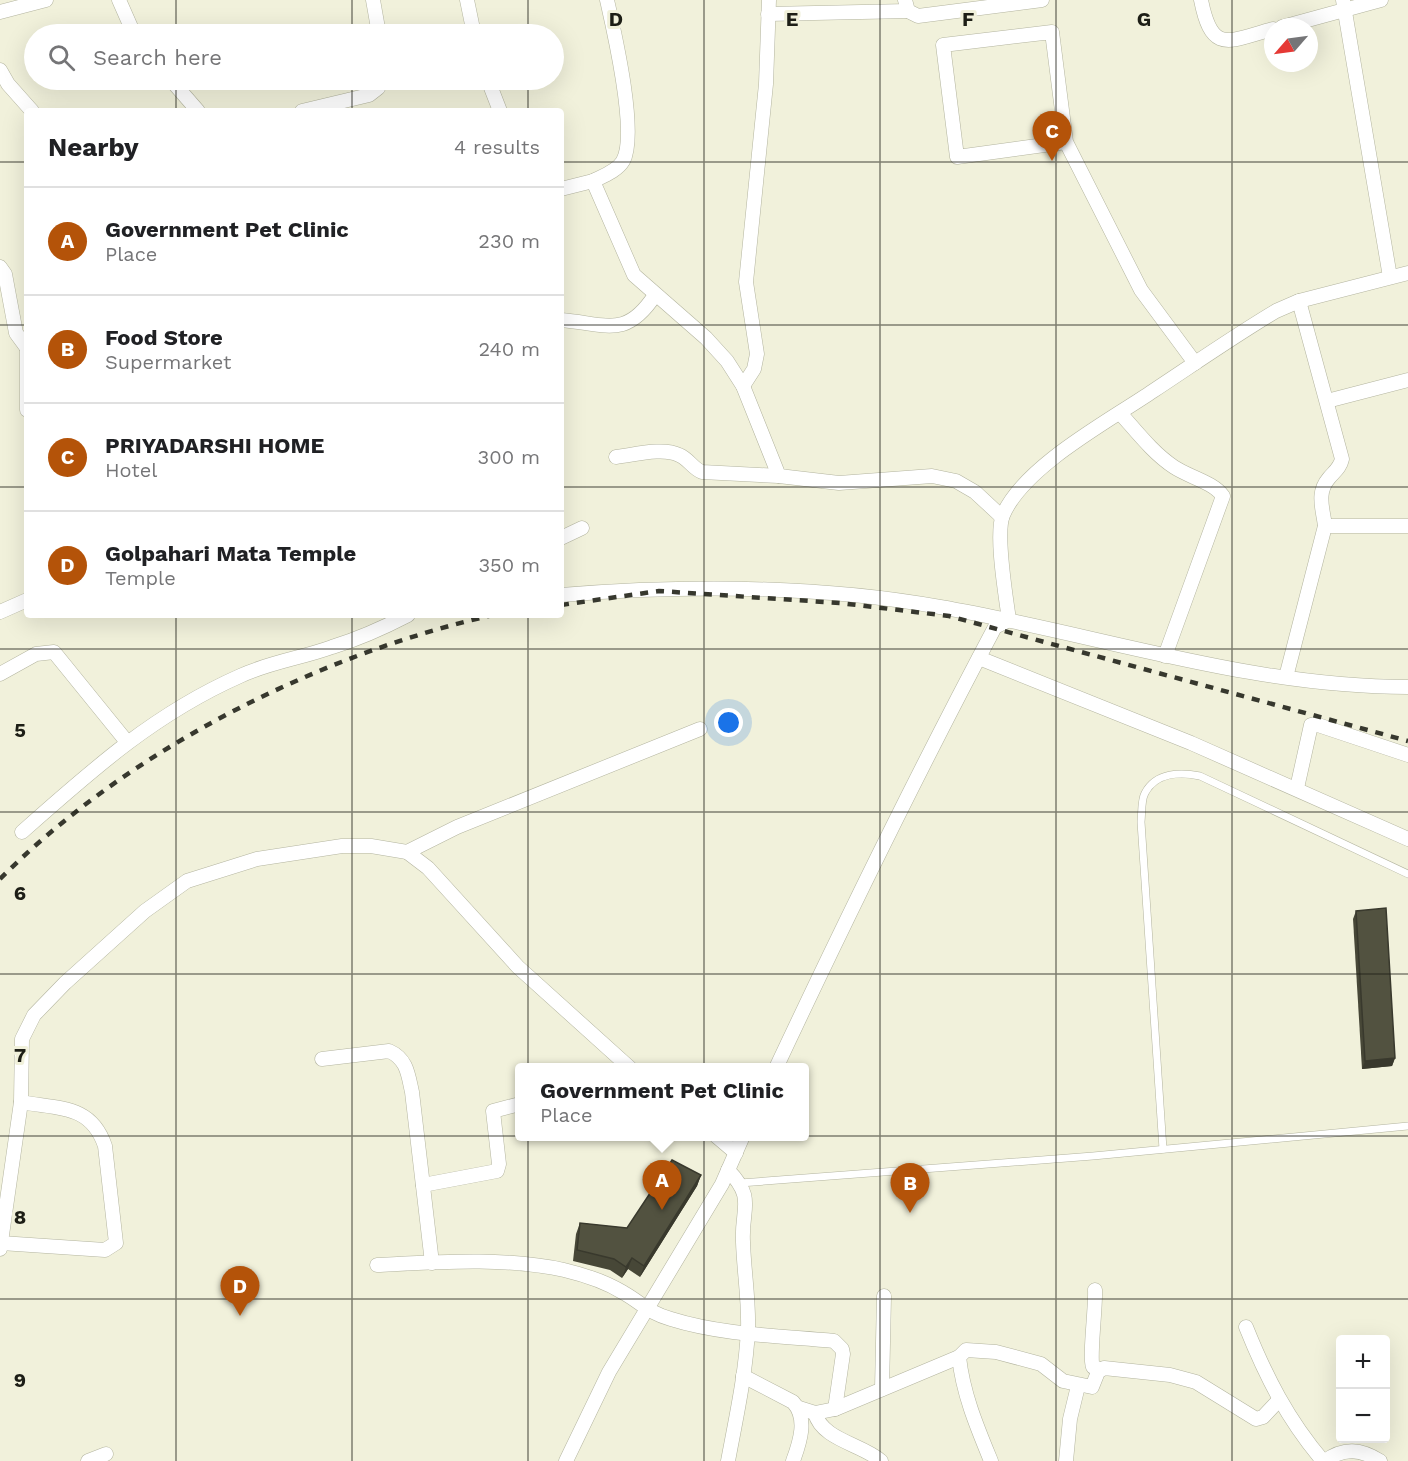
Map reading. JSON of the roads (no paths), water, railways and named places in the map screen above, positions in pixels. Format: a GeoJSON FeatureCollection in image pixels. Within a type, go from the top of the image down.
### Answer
{"type":"FeatureCollection","features":[{"type":"Feature","properties":{"kind":"street"},"geometry":{"type":"LineString","coordinates":[[0,12],[46,0]]}},
{"type":"Feature","properties":{"kind":"street"},"geometry":{"type":"LineString","coordinates":[[118,0],[129,24]]}},
{"type":"Feature","properties":{"kind":"street"},"geometry":{"type":"LineString","coordinates":[[373,0],[377,24]]}},
{"type":"Feature","properties":{"kind":"street"},"geometry":{"type":"LineString","coordinates":[[466,0],[472,24]]}},
{"type":"Feature","properties":{"kind":"street"},"geometry":{"type":"LineString","coordinates":[[564,188],[593,181],[614,171],[623,160],[627,147],[624,93],[607,0]]}},
{"type":"Feature","properties":{"kind":"street"},"geometry":{"type":"LineString","coordinates":[[743,386],[754,369],[757,354],[746,282],[763,118],[768,7],[907,5],[918,16],[1042,0]]}},
{"type":"Feature","properties":{"kind":"street"},"geometry":{"type":"LineString","coordinates":[[1201,0],[1206,23],[1212,35],[1222,40],[1264,31]]}},
{"type":"Feature","properties":{"kind":"street"},"geometry":{"type":"LineString","coordinates":[[1307,18],[1344,5],[1380,0]]}},
{"type":"Feature","properties":{"kind":"street"},"geometry":{"type":"LineString","coordinates":[[1344,5],[1390,277]]}},
{"type":"Feature","properties":{"kind":"street"},"geometry":{"type":"LineString","coordinates":[[1066,142],[957,157],[943,45],[1052,32],[1066,142],[1141,290],[1195,363]]}},
{"type":"Feature","properties":{"kind":"street"},"geometry":{"type":"LineString","coordinates":[[0,70],[8,84],[29,108]]}},
{"type":"Feature","properties":{"kind":"street"},"geometry":{"type":"LineString","coordinates":[[180,90],[195,108]]}},
{"type":"Feature","properties":{"kind":"street"},"geometry":{"type":"LineString","coordinates":[[333,108],[375,90]]}},
{"type":"Feature","properties":{"kind":"street"},"geometry":{"type":"LineString","coordinates":[[492,90],[499,108]]}},
{"type":"Feature","properties":{"kind":"street"},"geometry":{"type":"LineString","coordinates":[[593,181],[630,267],[655,295],[706,338],[727,361],[743,386],[779,476]]}},
{"type":"Feature","properties":{"kind":"street"},"geometry":{"type":"LineString","coordinates":[[0,267],[5,274],[16,333],[24,344]]}},
{"type":"Feature","properties":{"kind":"street"},"geometry":{"type":"LineString","coordinates":[[1009,620],[1001,547],[1002,517],[1018,490],[1047,464],[1258,322],[1299,301],[1408,273]]}},
{"type":"Feature","properties":{"kind":"street"},"geometry":{"type":"LineString","coordinates":[[564,320],[620,325],[633,322],[643,314],[655,295]]}},
{"type":"Feature","properties":{"kind":"street"},"geometry":{"type":"LineString","coordinates":[[1286,677],[1325,526],[1320,502],[1323,490],[1326,481],[1341,466],[1342,459],[1299,301]]}},
{"type":"Feature","properties":{"kind":"street"},"geometry":{"type":"LineString","coordinates":[[1327,401],[1408,380]]}},
{"type":"Feature","properties":{"kind":"street"},"geometry":{"type":"LineString","coordinates":[[1120,413],[1151,448],[1173,467],[1216,489],[1223,496],[1165,656]]}},
{"type":"Feature","properties":{"kind":"street"},"geometry":{"type":"LineString","coordinates":[[616,457],[671,452],[684,457],[695,469],[702,471],[838,483],[932,476],[956,481],[966,486],[1002,517]]}},
{"type":"Feature","properties":{"kind":"street"},"geometry":{"type":"LineString","coordinates":[[1325,526],[1408,526]]}},
{"type":"Feature","properties":{"kind":"street"},"geometry":{"type":"LineString","coordinates":[[564,537],[582,528]]}},
{"type":"Feature","properties":{"kind":"street"},"geometry":{"type":"LineString","coordinates":[[564,595],[652,589],[780,592],[882,600],[1009,620],[1246,674],[1333,684],[1408,687]]}},
{"type":"Feature","properties":{"kind":"street"},"geometry":{"type":"LineString","coordinates":[[0,612],[24,601]]}},
{"type":"Feature","properties":{"kind":"street"},"geometry":{"type":"LineString","coordinates":[[22,832],[127,742],[195,699],[241,675],[282,660],[331,648],[401,618]]}},
{"type":"Feature","properties":{"kind":"street"},"geometry":{"type":"LineString","coordinates":[[778,1063],[893,822],[995,627],[1009,620]]}},
{"type":"Feature","properties":{"kind":"street"},"geometry":{"type":"LineString","coordinates":[[0,674],[36,654],[54,652],[127,742]]}},
{"type":"Feature","properties":{"kind":"street"},"geometry":{"type":"LineString","coordinates":[[979,658],[1297,788],[1408,839]]}},
{"type":"Feature","properties":{"kind":"street"},"geometry":{"type":"LineString","coordinates":[[1297,788],[1311,725],[1315,724],[1408,755]]}},
{"type":"Feature","properties":{"kind":"street"},"geometry":{"type":"LineString","coordinates":[[407,852],[458,827],[700,729]]}},
{"type":"Feature","properties":{"kind":"street"},"geometry":{"type":"LineString","coordinates":[[21,1102],[80,1113],[96,1126],[105,1146],[116,1244],[105,1250],[0,1246],[21,1102],[22,1039],[34,1015],[65,983],[145,910],[187,880],[257,859],[342,846],[371,846],[407,852],[428,868],[518,967],[625,1063]]}},
{"type":"Feature","properties":{"kind":"street"},"geometry":{"type":"LineString","coordinates":[[322,1059],[389,1051],[399,1055],[407,1068],[412,1092],[432,1263]]}},
{"type":"Feature","properties":{"kind":"street"},"geometry":{"type":"LineString","coordinates":[[613,1063],[618,1057]]}},
{"type":"Feature","properties":{"kind":"street"},"geometry":{"type":"LineString","coordinates":[[423,1185],[496,1171],[499,1164],[493,1111],[515,1105]]}},
{"type":"Feature","properties":{"kind":"street"},"geometry":{"type":"LineString","coordinates":[[721,1141],[736,1153]]}},
{"type":"Feature","properties":{"kind":"street"},"geometry":{"type":"LineString","coordinates":[[566,1461],[609,1372],[728,1170],[742,1141]]}},
{"type":"Feature","properties":{"kind":"street"},"geometry":{"type":"LineString","coordinates":[[728,1170],[740,1183],[746,1200],[743,1236],[748,1295],[748,1332],[743,1376],[728,1461]]}},
{"type":"Feature","properties":{"kind":"street"},"geometry":{"type":"LineString","coordinates":[[377,1265],[510,1264],[562,1270],[598,1280],[625,1293],[646,1311],[682,1322],[838,1344],[843,1354],[835,1409]]}},
{"type":"Feature","properties":{"kind":"street"},"geometry":{"type":"LineString","coordinates":[[1095,1290],[1096,1320],[1091,1359],[1093,1367],[1170,1375],[1196,1382],[1256,1419],[1263,1417],[1279,1400]]}},
{"type":"Feature","properties":{"kind":"street"},"geometry":{"type":"LineString","coordinates":[[882,1389],[884,1296]]}},
{"type":"Feature","properties":{"kind":"street"},"geometry":{"type":"LineString","coordinates":[[1246,1327],[1279,1400],[1305,1440],[1324,1461],[1349,1450],[1366,1452],[1380,1461]]}},
{"type":"Feature","properties":{"kind":"street"},"geometry":{"type":"LineString","coordinates":[[743,1376],[793,1402],[799,1408],[815,1413],[835,1409],[959,1358],[966,1350],[996,1352],[1041,1364],[1058,1379],[1078,1386],[1092,1387],[1100,1369]]}},
{"type":"Feature","properties":{"kind":"street"},"geometry":{"type":"LineString","coordinates":[[959,1358],[969,1406],[991,1461]]}},
{"type":"Feature","properties":{"kind":"street"},"geometry":{"type":"LineString","coordinates":[[1066,1461],[1070,1419],[1078,1386]]}},
{"type":"Feature","properties":{"kind":"street"},"geometry":{"type":"LineString","coordinates":[[793,1461],[802,1426],[799,1408]]}},
{"type":"Feature","properties":{"kind":"street"},"geometry":{"type":"LineString","coordinates":[[815,1413],[822,1427],[868,1451],[881,1461]]}},
{"type":"Feature","properties":{"kind":"street"},"geometry":{"type":"LineString","coordinates":[[88,1461],[106,1454]]}},
{"type":"Feature","properties":{"kind":"lane"},"geometry":{"type":"LineString","coordinates":[[1163,1149],[1141,822],[1144,793],[1159,779],[1178,772],[1200,776],[1408,874]]}},
{"type":"Feature","properties":{"kind":"lane"},"geometry":{"type":"LineString","coordinates":[[740,1183],[1163,1149],[1408,1126]]}},
{"type":"Feature","properties":{"kind":"railway"},"geometry":{"type":"LineString","coordinates":[[564,605],[659,591],[840,603],[949,616],[1408,741]]}},
{"type":"Feature","properties":{"kind":"railway"},"geometry":{"type":"LineString","coordinates":[[0,879],[51,832],[106,789],[166,749],[228,714],[293,682],[360,655],[482,618]]}},
{"type":"Feature","properties":{"kind":"place","name":"PRIYADARSHI HOME"},"geometry":{"type":"Point","coordinates":[1052,161]}},
{"type":"Feature","properties":{"kind":"place","name":"Government Pet Clinic"},"geometry":{"type":"Point","coordinates":[662,1210]}},
{"type":"Feature","properties":{"kind":"place","name":"Food Store"},"geometry":{"type":"Point","coordinates":[910,1213]}},
{"type":"Feature","properties":{"kind":"place","name":"Golpahari Mata Temple"},"geometry":{"type":"Point","coordinates":[240,1316]}}]}
